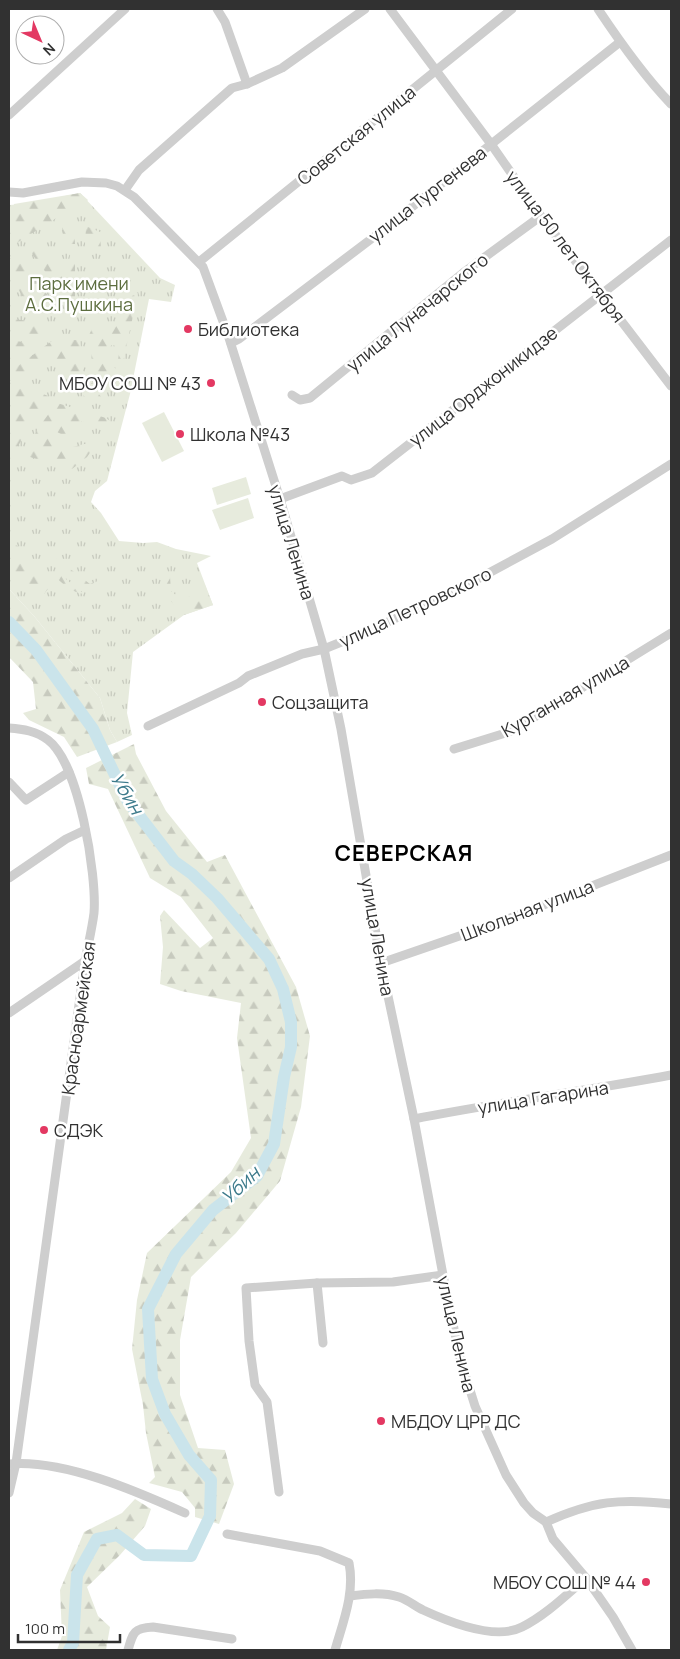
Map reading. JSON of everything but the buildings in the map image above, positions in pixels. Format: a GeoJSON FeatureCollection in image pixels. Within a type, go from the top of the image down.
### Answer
{"type":"FeatureCollection","features":[{"type":"Feature","properties":{"kind":"street"},"geometry":{"type":"LineString","coordinates":[[9,115],[125,9]]}},
{"type":"Feature","properties":{"kind":"street"},"geometry":{"type":"LineString","coordinates":[[218,9],[225,22],[247,84]]}},
{"type":"Feature","properties":{"kind":"street"},"geometry":{"type":"LineString","coordinates":[[125,190],[139,170],[232,88],[247,84],[282,68],[365,9]]}},
{"type":"Feature","properties":{"kind":"street","name":"улица 50 лет Октября"},"geometry":{"type":"LineString","coordinates":[[390,9],[600,294],[671,386]]}},
{"type":"Feature","properties":{"kind":"street","name":"Советская улица"},"geometry":{"type":"LineString","coordinates":[[199,262],[512,9]]}},
{"type":"Feature","properties":{"kind":"street"},"geometry":{"type":"LineString","coordinates":[[598,9],[653,86],[671,104]]}},
{"type":"Feature","properties":{"kind":"street","name":"улица Тургенева"},"geometry":{"type":"LineString","coordinates":[[231,343],[375,235],[620,42]]}},
{"type":"Feature","properties":{"kind":"street","name":"улица Ленина"},"geometry":{"type":"LineString","coordinates":[[9,192],[23,193],[82,182],[106,183],[125,190],[203,267],[231,343],[280,499],[324,649],[341,729],[381,963],[414,1119],[460,1358],[475,1406],[506,1475],[524,1503],[546,1522],[553,1539],[586,1578],[632,1650]]}},
{"type":"Feature","properties":{"kind":"street","name":"улица Луначарского"},"geometry":{"type":"LineString","coordinates":[[292,395],[300,400],[310,398],[463,273],[542,216]]}},
{"type":"Feature","properties":{"kind":"street","name":"улица Орджоникидзе"},"geometry":{"type":"LineString","coordinates":[[280,499],[342,476],[351,480],[372,473],[671,240]]}},
{"type":"Feature","properties":{"kind":"street","name":"улица Петровского"},"geometry":{"type":"LineString","coordinates":[[148,726],[239,683],[248,676],[302,654],[324,649],[366,632],[468,584],[552,539],[671,464]]}},
{"type":"Feature","properties":{"kind":"street","name":"Курганная улица"},"geometry":{"type":"LineString","coordinates":[[454,749],[512,731],[671,633]]}},
{"type":"Feature","properties":{"kind":"street","name":"Красноармейская"},"geometry":{"type":"LineString","coordinates":[[9,728],[24,729],[49,741],[64,760],[75,784],[85,830],[90,858],[94,911],[85,961],[9,1493]]}},
{"type":"Feature","properties":{"kind":"street"},"geometry":{"type":"LineString","coordinates":[[9,782],[26,800],[69,772]]}},
{"type":"Feature","properties":{"kind":"street"},"geometry":{"type":"LineString","coordinates":[[9,878],[66,839],[85,830]]}},
{"type":"Feature","properties":{"kind":"street","name":"Школьная улица"},"geometry":{"type":"LineString","coordinates":[[381,963],[500,922],[671,855]]}},
{"type":"Feature","properties":{"kind":"street"},"geometry":{"type":"LineString","coordinates":[[9,1013],[85,961]]}},
{"type":"Feature","properties":{"kind":"street","name":"улица Гагарина"},"geometry":{"type":"LineString","coordinates":[[414,1119],[489,1104],[571,1093],[671,1075]]}},
{"type":"Feature","properties":{"kind":"street"},"geometry":{"type":"LineString","coordinates":[[279,1492],[267,1402],[255,1385],[246,1288],[317,1283],[393,1282],[443,1275]]}},
{"type":"Feature","properties":{"kind":"street"},"geometry":{"type":"LineString","coordinates":[[317,1283],[324,1344]]}},
{"type":"Feature","properties":{"kind":"street"},"geometry":{"type":"LineString","coordinates":[[12,1464],[58,1467],[124,1486],[185,1513]]}},
{"type":"Feature","properties":{"kind":"street"},"geometry":{"type":"LineString","coordinates":[[546,1522],[577,1508],[592,1505],[632,1500],[671,1504]]}},
{"type":"Feature","properties":{"kind":"street"},"geometry":{"type":"LineString","coordinates":[[227,1534],[320,1551],[349,1563],[352,1578],[350,1596],[336,1650]]}},
{"type":"Feature","properties":{"kind":"street"},"geometry":{"type":"LineString","coordinates":[[350,1596],[376,1594],[399,1597],[456,1624],[492,1632],[507,1632],[521,1628],[531,1622],[586,1578]]}},
{"type":"Feature","properties":{"kind":"street"},"geometry":{"type":"LineString","coordinates":[[128,1650],[134,1633],[140,1628],[153,1627],[232,1639]]}},
{"type":"Feature","properties":{"kind":"green space","name":"Парк имени А.С.Пушкина"},"geometry":{"type":"Polygon","coordinates":[[[80,193],[160,278],[175,285],[171,302],[149,299],[130,394],[107,481],[95,491],[91,502],[101,513],[119,541],[157,542],[176,549],[211,556],[197,563],[213,605],[184,615],[133,652],[127,713],[132,735],[117,742],[110,730],[100,698],[34,616],[9,589],[9,205],[25,204],[80,193]]]}},
{"type":"Feature","properties":{"kind":"green space"},"geometry":{"type":"Polygon","coordinates":[[[80,193],[88,200],[84,205],[72,208],[12,246],[9,243],[9,223],[14,204],[80,193]]]}},
{"type":"Feature","properties":{"kind":"green space"},"geometry":{"type":"Polygon","coordinates":[[[74,223],[75,244],[64,244],[62,226],[74,223]]]}},
{"type":"Feature","properties":{"kind":"green space"},"geometry":{"type":"Polygon","coordinates":[[[86,226],[100,232],[101,250],[92,250],[85,246],[86,226]]]}},
{"type":"Feature","properties":{"kind":"green space"},"geometry":{"type":"Polygon","coordinates":[[[29,250],[53,253],[51,258],[69,264],[70,255],[75,256],[75,301],[68,302],[29,250]]]}},
{"type":"Feature","properties":{"kind":"green space"},"geometry":{"type":"Polygon","coordinates":[[[19,254],[55,306],[55,314],[29,309],[9,272],[9,259],[19,254]]]}},
{"type":"Feature","properties":{"kind":"green space"},"geometry":{"type":"Polygon","coordinates":[[[138,293],[123,362],[118,360],[120,347],[112,345],[100,353],[117,370],[115,392],[104,386],[97,392],[103,399],[103,405],[82,395],[94,380],[89,335],[93,327],[101,328],[122,323],[132,296],[138,293]]]}},
{"type":"Feature","properties":{"kind":"green space"},"geometry":{"type":"Polygon","coordinates":[[[13,319],[54,324],[9,360],[9,338],[24,343],[13,319]]]}},
{"type":"Feature","properties":{"kind":"green space"},"geometry":{"type":"Polygon","coordinates":[[[60,335],[80,340],[84,378],[74,392],[67,389],[70,377],[55,362],[43,355],[30,371],[31,378],[11,371],[60,335]]]}},
{"type":"Feature","properties":{"kind":"green space"},"geometry":{"type":"Polygon","coordinates":[[[9,380],[48,396],[9,461],[9,418],[14,412],[9,391],[9,380]]]}},
{"type":"Feature","properties":{"kind":"green space"},"geometry":{"type":"Polygon","coordinates":[[[57,403],[106,418],[110,421],[108,430],[102,436],[101,428],[81,421],[84,436],[69,438],[49,428],[46,437],[69,448],[84,444],[96,444],[87,457],[72,469],[23,455],[41,424],[57,403]]]}},
{"type":"Feature","properties":{"kind":"green space"},"geometry":{"type":"Polygon","coordinates":[[[164,412],[184,451],[162,462],[142,423],[164,412]]]}},
{"type":"Feature","properties":{"kind":"green space"},"geometry":{"type":"Polygon","coordinates":[[[246,477],[251,494],[217,505],[212,488],[246,477]]]}},
{"type":"Feature","properties":{"kind":"green space"},"geometry":{"type":"Polygon","coordinates":[[[248,498],[254,518],[220,530],[212,510],[248,498]]]}},
{"type":"Feature","properties":{"kind":"green space"},"geometry":{"type":"Polygon","coordinates":[[[9,541],[21,548],[22,556],[54,581],[44,594],[24,587],[9,567],[9,541]]]}},
{"type":"Feature","properties":{"kind":"green space"},"geometry":{"type":"Polygon","coordinates":[[[40,546],[90,584],[96,582],[102,576],[104,581],[91,590],[34,547],[40,546]]]}},
{"type":"Feature","properties":{"kind":"green space"},"geometry":{"type":"Polygon","coordinates":[[[55,570],[84,594],[72,590],[64,584],[54,575],[55,570]]]}},
{"type":"Feature","properties":{"kind":"green space"},"geometry":{"type":"Polygon","coordinates":[[[167,570],[170,577],[171,591],[183,601],[205,585],[213,605],[184,615],[166,596],[164,572],[167,570]]]}},
{"type":"Feature","properties":{"kind":"green space"},"geometry":{"type":"Polygon","coordinates":[[[9,589],[34,616],[100,698],[110,730],[117,742],[77,757],[64,737],[29,720],[23,713],[36,709],[33,682],[9,657],[9,589]]]}},
{"type":"Feature","properties":{"kind":"green space"},"geometry":{"type":"Polygon","coordinates":[[[134,744],[136,754],[166,811],[207,862],[225,855],[296,987],[310,1036],[301,1107],[280,1181],[236,1233],[191,1277],[180,1340],[180,1395],[198,1448],[225,1450],[234,1484],[219,1524],[195,1517],[195,1508],[182,1492],[149,1483],[155,1477],[132,1349],[137,1300],[147,1253],[231,1172],[251,1138],[237,1038],[241,1003],[181,991],[160,984],[163,947],[160,916],[164,910],[200,948],[213,938],[181,897],[150,878],[108,789],[89,784],[86,768],[134,744]]]}},
{"type":"Feature","properties":{"kind":"green space"},"geometry":{"type":"Polygon","coordinates":[[[135,1499],[151,1509],[145,1526],[120,1555],[87,1587],[98,1616],[110,1627],[106,1650],[57,1650],[62,1636],[60,1590],[84,1532],[122,1513],[135,1499]]]}},
{"type":"Feature","properties":{"kind":"waterway","name":"Убин"},"geometry":{"type":"LineString","coordinates":[[9,622],[36,650],[93,729],[127,800],[174,861],[192,874],[217,898],[269,959],[283,989],[291,1022],[291,1047],[284,1077],[274,1144],[257,1176],[213,1210],[176,1254],[148,1309],[152,1379],[165,1414],[189,1455],[211,1480],[210,1516],[191,1556],[144,1555],[117,1535],[97,1539],[77,1575],[73,1643],[69,1650]]}},
{"type":"Feature","properties":{"kind":"place","name":"Библиотека"},"geometry":{"type":"Point","coordinates":[188,329]}},
{"type":"Feature","properties":{"kind":"place","name":"МБОУ СОШ № 43"},"geometry":{"type":"Point","coordinates":[211,383]}},
{"type":"Feature","properties":{"kind":"place","name":"Школа №43"},"geometry":{"type":"Point","coordinates":[180,434]}},
{"type":"Feature","properties":{"kind":"place","name":"Соцзащита"},"geometry":{"type":"Point","coordinates":[262,702]}},
{"type":"Feature","properties":{"kind":"place","name":"СДЭК"},"geometry":{"type":"Point","coordinates":[44,1130]}},
{"type":"Feature","properties":{"kind":"place","name":"МБДОУ ЦРР ДС"},"geometry":{"type":"Point","coordinates":[381,1421]}},
{"type":"Feature","properties":{"kind":"place","name":"МБОУ СОШ № 44"},"geometry":{"type":"Point","coordinates":[646,1582]}},
{"type":"Feature","properties":{"kind":"district","name":"СЕВЕРСКАЯ"},"geometry":{"type":"Point","coordinates":[404,853]}}]}
